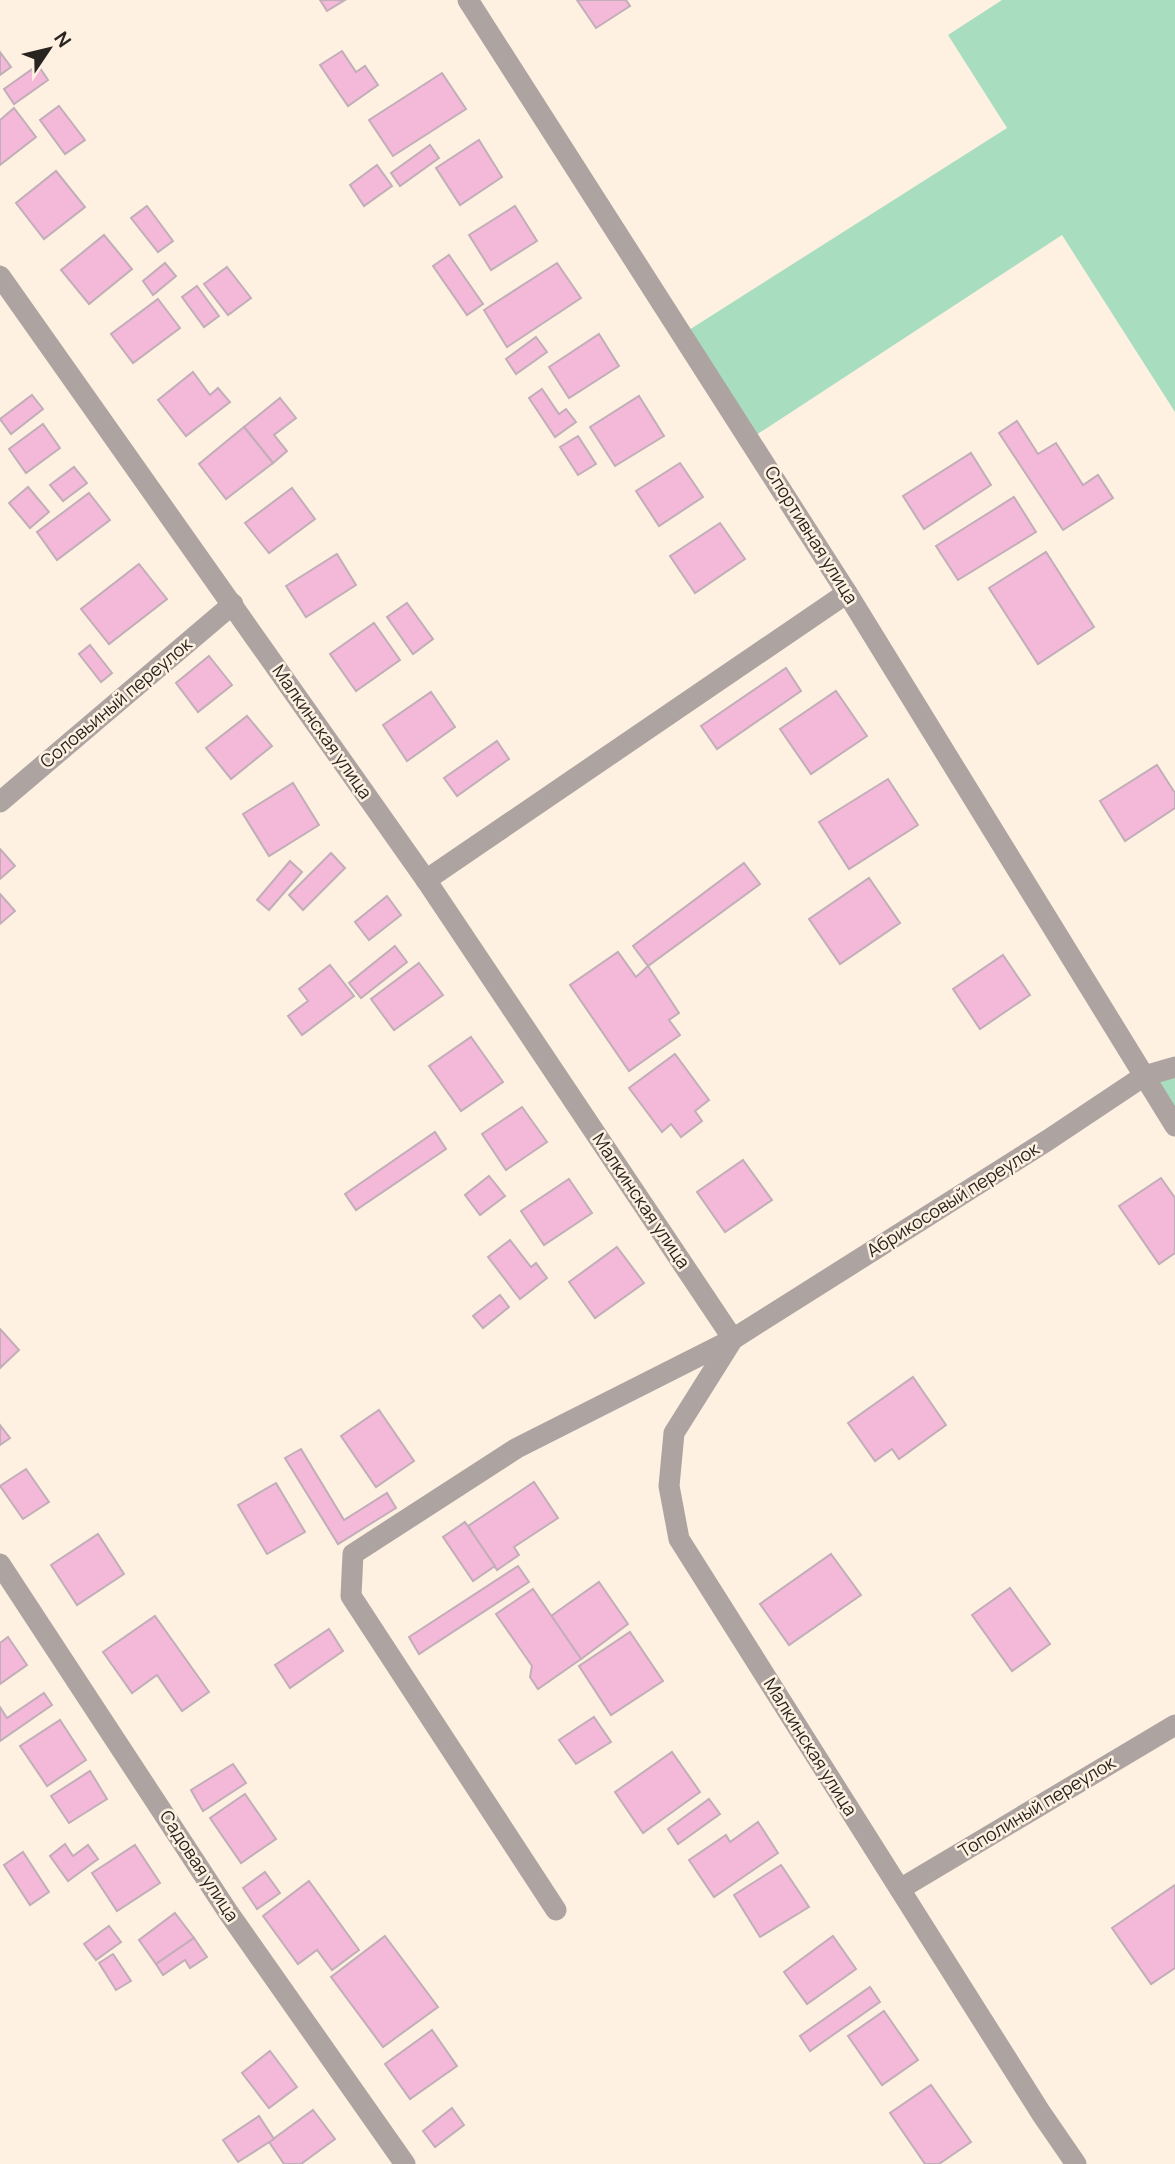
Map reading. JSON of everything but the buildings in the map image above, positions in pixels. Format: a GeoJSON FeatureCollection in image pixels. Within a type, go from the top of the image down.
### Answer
{"type":"FeatureCollection","features":[{"type":"Feature","properties":{"kind":"street","name":"Спортивная улица"},"geometry":{"type":"LineString","coordinates":[[468,0],[847,593],[1175,1126]]}},
{"type":"Feature","properties":{"kind":"street","name":"Малкинская улица"},"geometry":{"type":"LineString","coordinates":[[0,276],[426,880],[733,1339],[674,1433],[669,1486],[679,1539],[1041,2113],[1076,2164]]}},
{"type":"Feature","properties":{"kind":"street"},"geometry":{"type":"LineString","coordinates":[[426,880],[847,593]]}},
{"type":"Feature","properties":{"kind":"street","name":"Соловьиный переулок"},"geometry":{"type":"LineString","coordinates":[[0,802],[233,604]]}},
{"type":"Feature","properties":{"kind":"street","name":"Абрикосовый переулок"},"geometry":{"type":"LineString","coordinates":[[556,1909],[351,1596],[353,1554],[517,1448],[733,1339],[1048,1140],[1144,1076],[1175,1067]]}},
{"type":"Feature","properties":{"kind":"street","name":"Садовая улица"},"geometry":{"type":"LineString","coordinates":[[0,1564],[229,1912],[405,2164]]}},
{"type":"Feature","properties":{"kind":"street","name":"Тополиный переулок"},"geometry":{"type":"LineString","coordinates":[[900,1889],[1175,1725]]}},
{"type":"Feature","properties":{"kind":"green space"},"geometry":{"type":"Polygon","coordinates":[[[1002,0],[1175,0],[1175,412],[1062,235],[750,439],[681,335],[1007,128],[948,35],[1002,0]]]}},
{"type":"Feature","properties":{"kind":"green space"},"geometry":{"type":"Polygon","coordinates":[[[1175,1067],[1175,1126],[1144,1077],[1175,1067]]]}}]}
